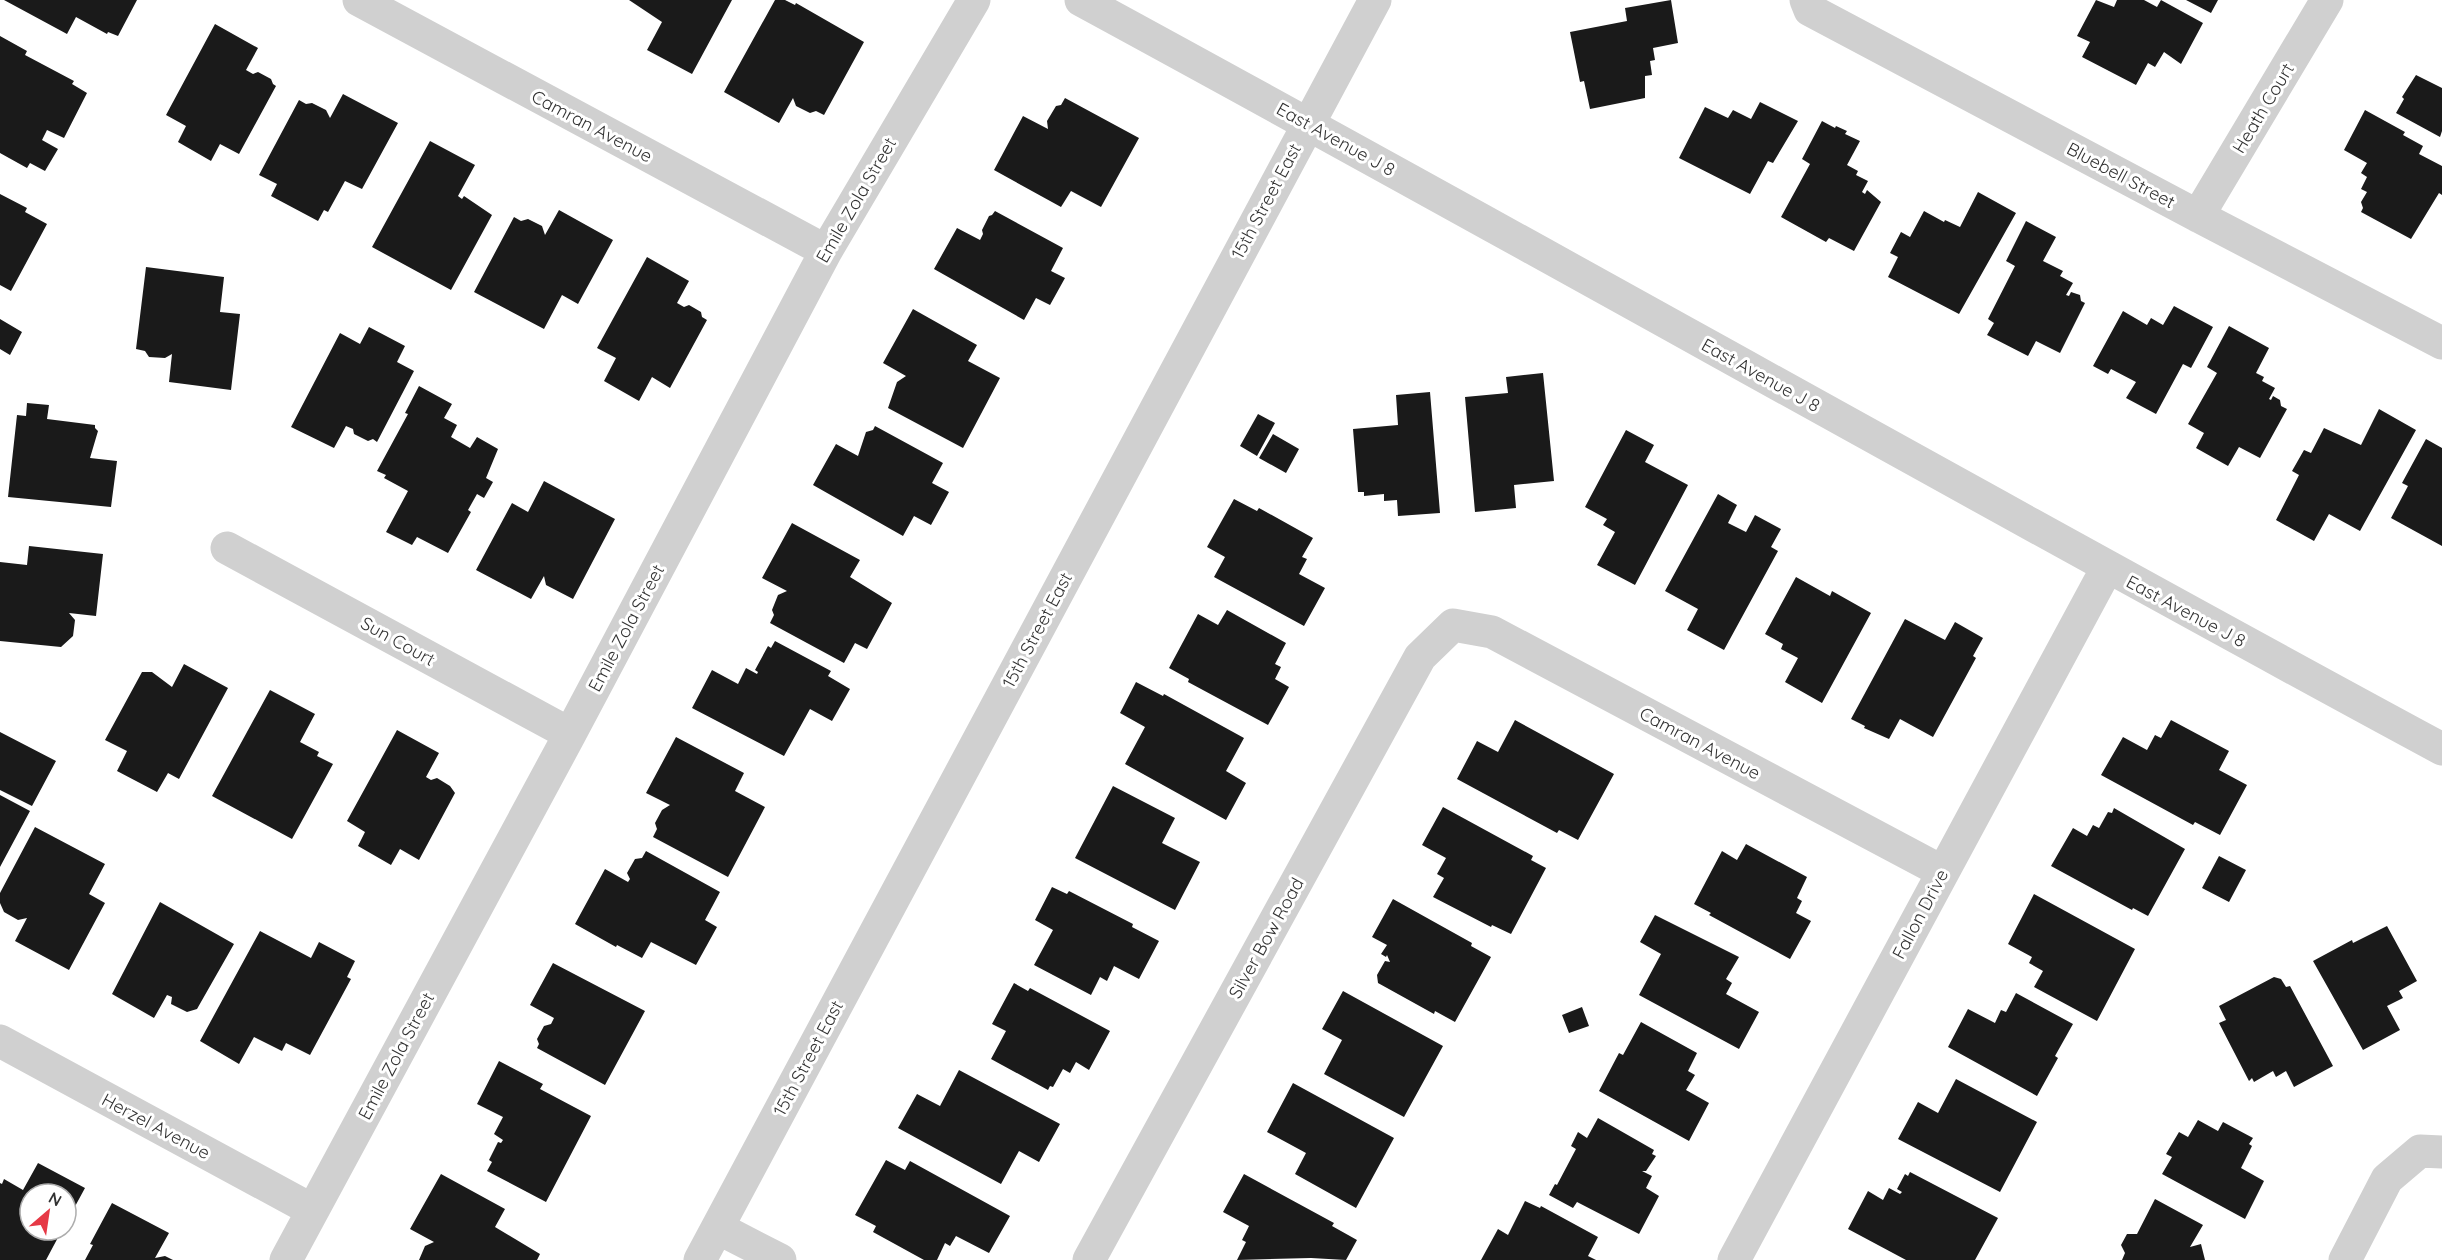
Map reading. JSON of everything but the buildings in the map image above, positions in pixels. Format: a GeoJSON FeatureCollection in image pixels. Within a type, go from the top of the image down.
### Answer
{"type":"FeatureCollection","features":[{"type":"Feature","properties":{"kind":"street","name":"Camran Avenue"},"geometry":{"type":"LineString","coordinates":[[359,0],[826,251]]}},
{"type":"Feature","properties":{"kind":"street","name":"Emile Zola Street"},"geometry":{"type":"LineString","coordinates":[[286,1260],[570,734],[826,251],[974,0]]}},
{"type":"Feature","properties":{"kind":"street","name":"East Avenue J 8"},"geometry":{"type":"LineString","coordinates":[[1082,0],[1308,123],[2107,568],[2442,749]]}},
{"type":"Feature","properties":{"kind":"street","name":"15th Street East"},"geometry":{"type":"LineString","coordinates":[[700,1260],[1375,0]]}},
{"type":"Feature","properties":{"kind":"street","name":"Bluebell Street"},"geometry":{"type":"LineString","coordinates":[[1806,0],[1810,10],[2442,343]]}},
{"type":"Feature","properties":{"kind":"street","name":"Heath Court"},"geometry":{"type":"LineString","coordinates":[[2198,216],[2327,0]]}},
{"type":"Feature","properties":{"kind":"street","name":"Sun Court"},"geometry":{"type":"LineString","coordinates":[[227,548],[570,734]]}},
{"type":"Feature","properties":{"kind":"street","name":"Fallon Drive"},"geometry":{"type":"LineString","coordinates":[[1734,1260],[2107,568]]}},
{"type":"Feature","properties":{"kind":"street","name":"Camran Avenue"},"geometry":{"type":"LineString","coordinates":[[1454,625],[1492,632],[1942,872]]}},
{"type":"Feature","properties":{"kind":"street","name":"Silver Bow Road"},"geometry":{"type":"LineString","coordinates":[[1089,1260],[1420,657],[1454,625]]}},
{"type":"Feature","properties":{"kind":"street","name":"Herzel Avenue"},"geometry":{"type":"LineString","coordinates":[[0,1041],[312,1210]]}},
{"type":"Feature","properties":{"kind":"street"},"geometry":{"type":"LineString","coordinates":[[2345,1260],[2387,1179],[2431,1151]]}},
{"type":"Feature","properties":{"kind":"street"},"geometry":{"type":"LineString","coordinates":[[718,1228],[780,1260]]}}]}
